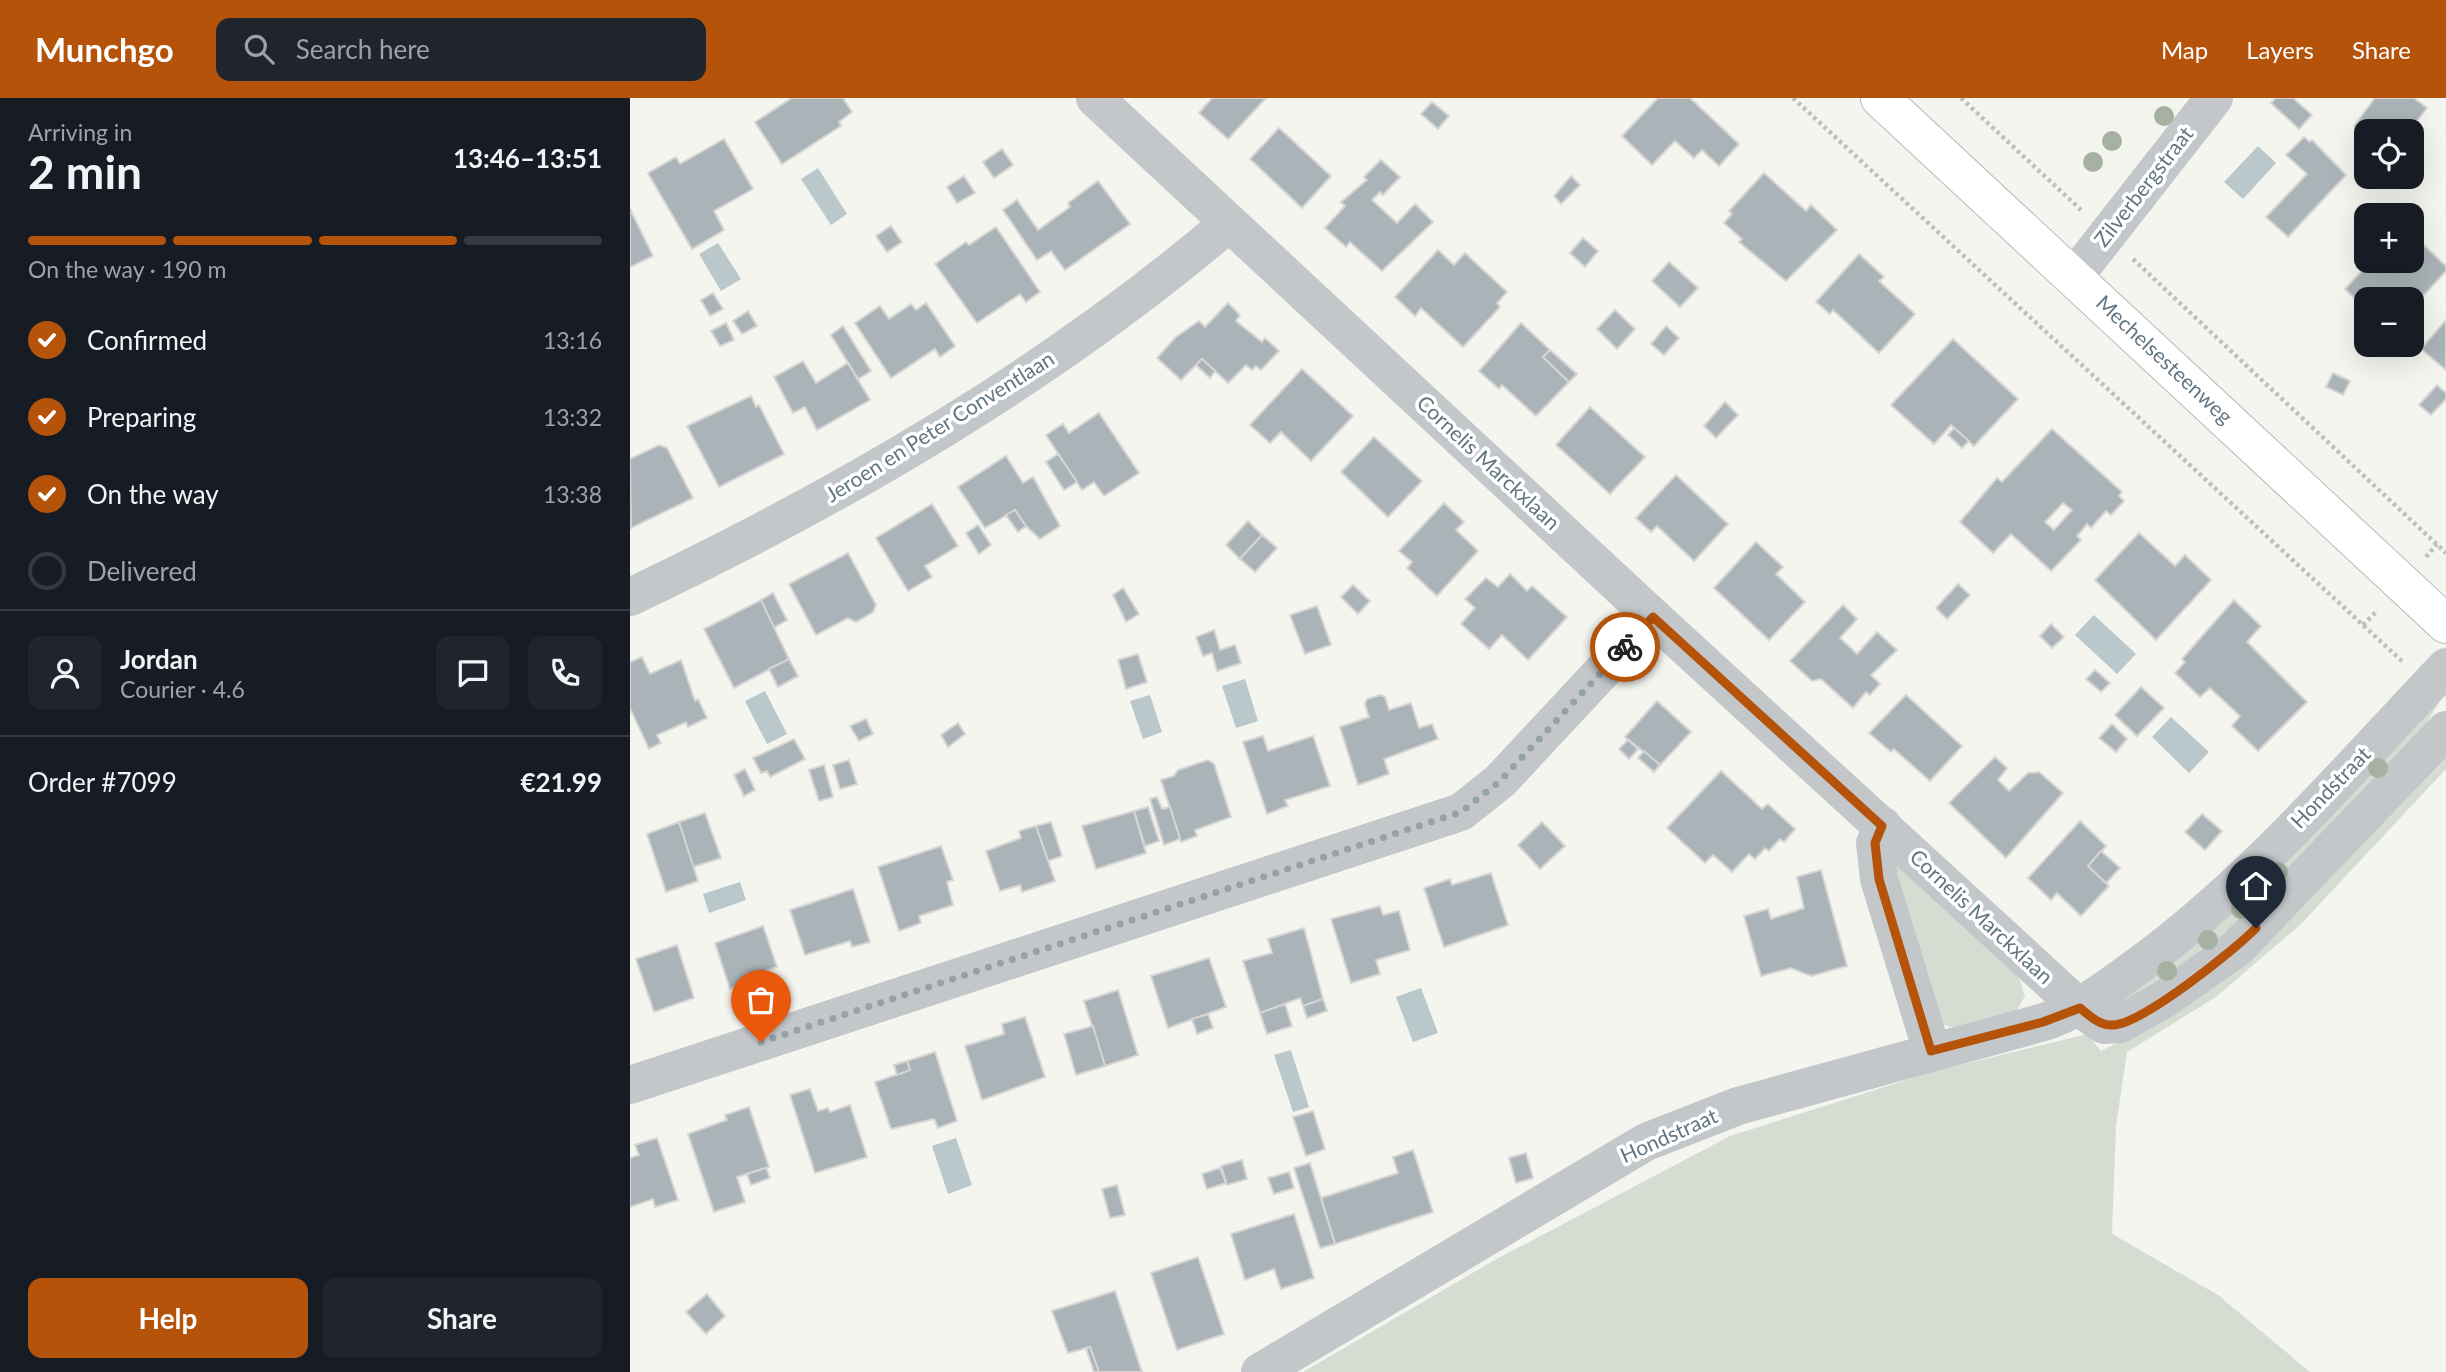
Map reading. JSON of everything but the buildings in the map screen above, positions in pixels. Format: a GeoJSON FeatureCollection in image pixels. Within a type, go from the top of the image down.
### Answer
{"type":"FeatureCollection","features":[{"type":"Feature","properties":{"kind":"main road","name":"Mechelsesteenweg"},"geometry":{"type":"LineString","coordinates":[[1880,98],[2446,624]]}},
{"type":"Feature","properties":{"kind":"street","name":"Cornelis Marckxlaan"},"geometry":{"type":"LineString","coordinates":[[1095,98],[1653,617],[2080,1008]]}},
{"type":"Feature","properties":{"kind":"street","name":"Zilverbergstraat"},"geometry":{"type":"LineString","coordinates":[[2074,276],[2214,98]]}},
{"type":"Feature","properties":{"kind":"street","name":"Jeroen en Peter Conventlaan"},"geometry":{"type":"LineString","coordinates":[[630,597],[713,558],[831,495],[965,415],[1080,340],[1172,272],[1229,223]]}},
{"type":"Feature","properties":{"kind":"street"},"geometry":{"type":"LineString","coordinates":[[630,1085],[1461,812],[1500,781],[1653,617]]}},
{"type":"Feature","properties":{"kind":"street","name":"Hondstraat"},"geometry":{"type":"LineString","coordinates":[[1259,1372],[1646,1142],[1738,1106],[2043,1022],[2080,1008],[2222,900],[2437,677]]}},
{"type":"Feature","properties":{"kind":"street","name":"Hondstraat"},"geometry":{"type":"LineString","coordinates":[[2080,1008],[2104,1025],[2120,1024],[2163,1000],[2237,947],[2446,730]]}},
{"type":"Feature","properties":{"kind":"street","name":"Cornelis Marckxlaan"},"geometry":{"type":"LineString","coordinates":[[1882,826],[1875,843],[1879,879],[1931,1051]]}},
{"type":"Feature","properties":{"kind":"path"},"geometry":{"type":"LineString","coordinates":[[1793,98],[2363,625],[2437,677]]}},
{"type":"Feature","properties":{"kind":"path"},"geometry":{"type":"LineString","coordinates":[[1961,98],[2446,553]]}},
{"type":"Feature","properties":{"kind":"shaded area"},"geometry":{"type":"Polygon","coordinates":[[[2258,146],[2276,163],[2243,199],[2224,182],[2258,146]]]}},
{"type":"Feature","properties":{"kind":"shaded area"},"geometry":{"type":"Polygon","coordinates":[[[818,168],[847,214],[831,225],[801,179],[818,168]]]}},
{"type":"Feature","properties":{"kind":"shaded area"},"geometry":{"type":"Polygon","coordinates":[[[718,243],[741,279],[721,291],[699,254],[718,243]]]}},
{"type":"Feature","properties":{"kind":"shaded area"},"geometry":{"type":"Polygon","coordinates":[[[2094,615],[2136,654],[2117,674],[2075,635],[2094,615]]]}},
{"type":"Feature","properties":{"kind":"shaded area"},"geometry":{"type":"Polygon","coordinates":[[[1245,679],[1258,721],[1236,728],[1222,686],[1245,679]]]}},
{"type":"Feature","properties":{"kind":"shaded area"},"geometry":{"type":"Polygon","coordinates":[[[765,691],[787,734],[767,744],[745,701],[765,691]]]}},
{"type":"Feature","properties":{"kind":"shaded area"},"geometry":{"type":"Polygon","coordinates":[[[1150,695],[1162,732],[1143,739],[1130,701],[1150,695]]]}},
{"type":"Feature","properties":{"kind":"shaded area"},"geometry":{"type":"Polygon","coordinates":[[[2440,701],[2421,732],[2249,916],[2155,989],[2103,1009],[2440,701]]]}},
{"type":"Feature","properties":{"kind":"shaded area"},"geometry":{"type":"Polygon","coordinates":[[[2171,717],[2209,752],[2189,773],[2152,737],[2171,717]]]}},
{"type":"Feature","properties":{"kind":"shaded area"},"geometry":{"type":"Polygon","coordinates":[[[2446,748],[2446,769],[2300,925],[2216,997],[2127,1052],[2116,1126],[2112,1234],[2218,1295],[2310,1372],[1303,1372],[1493,1261],[1730,1136],[1932,1072],[2087,1034],[2101,1051],[2141,1031],[2446,748]]]}},
{"type":"Feature","properties":{"kind":"shaded area"},"geometry":{"type":"Polygon","coordinates":[[[1898,866],[2018,975],[2025,996],[2017,1010],[1955,1028],[1942,1024],[1895,868],[1898,866]]]}},
{"type":"Feature","properties":{"kind":"shaded area"},"geometry":{"type":"Polygon","coordinates":[[[740,882],[746,900],[709,913],[703,894],[740,882]]]}},
{"type":"Feature","properties":{"kind":"shaded area"},"geometry":{"type":"Polygon","coordinates":[[[1421,988],[1438,1033],[1413,1042],[1396,997],[1421,988]]]}},
{"type":"Feature","properties":{"kind":"shaded area"},"geometry":{"type":"Polygon","coordinates":[[[1291,1050],[1309,1107],[1293,1112],[1274,1055],[1291,1050]]]}},
{"type":"Feature","properties":{"kind":"shaded area"},"geometry":{"type":"Polygon","coordinates":[[[956,1138],[972,1185],[948,1194],[932,1146],[956,1138]]]}},
{"type":"Feature","properties":{"kind":"way so far"},"geometry":{"type":"LineString","coordinates":[[761,1042],[1461,812],[1500,781],[1625,647]]}},
{"type":"Feature","properties":{"kind":"route"},"geometry":{"type":"LineString","coordinates":[[1625,647],[1653,617],[1882,826],[1875,843],[1879,879],[1931,1051],[2043,1022],[2080,1008],[2104,1025],[2120,1024],[2163,1000],[2237,947],[2256,928]]}}]}
